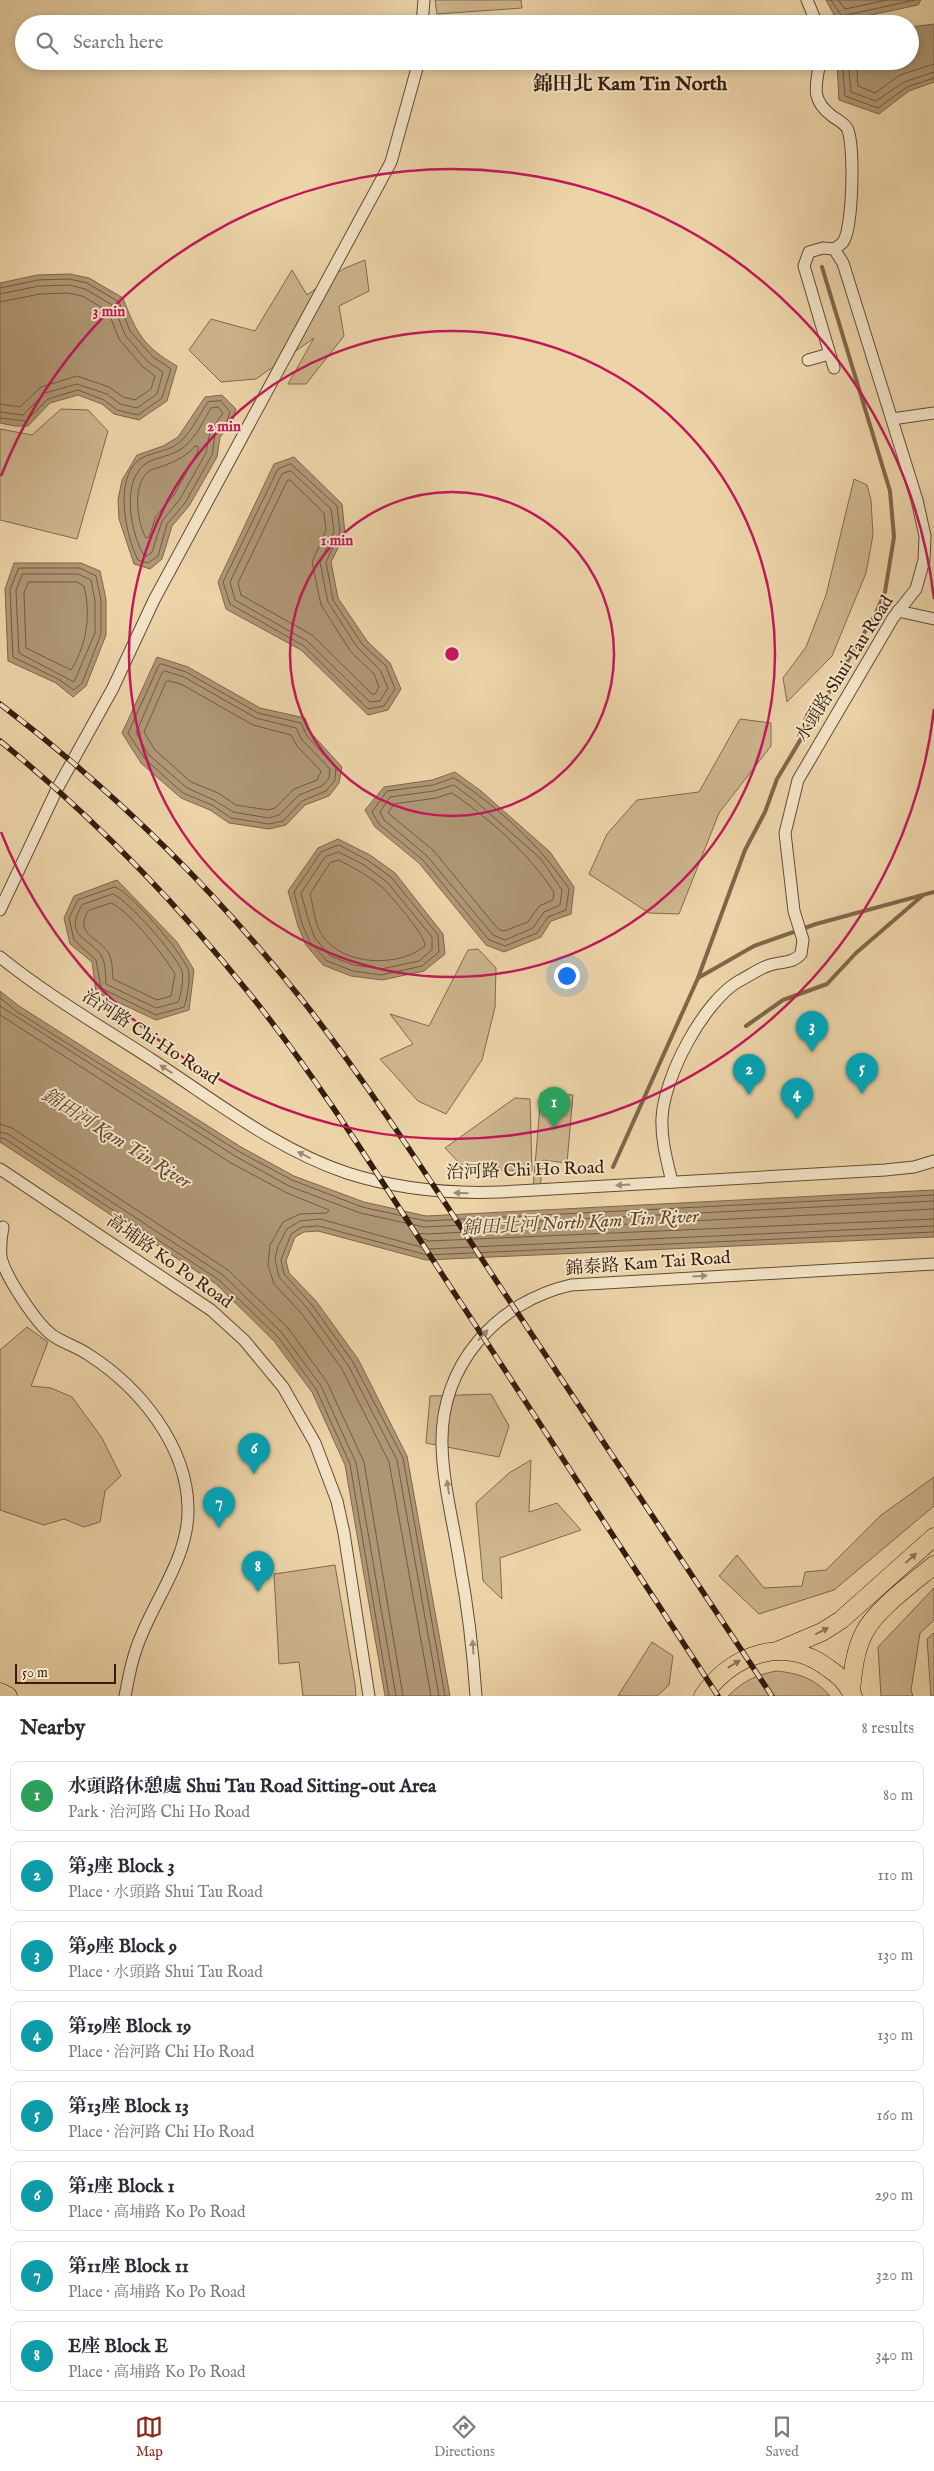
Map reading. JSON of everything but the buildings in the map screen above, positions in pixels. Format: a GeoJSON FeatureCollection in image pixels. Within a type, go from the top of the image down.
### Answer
{"type":"FeatureCollection","features":[{"type":"Feature","properties":{"kind":"main road"},"geometry":{"type":"LineString","coordinates":[[777,1651],[822,1632],[841,1620],[934,1537]]}},
{"type":"Feature","properties":{"kind":"main road"},"geometry":{"type":"LineString","coordinates":[[852,1693],[854,1658],[864,1631],[890,1602],[934,1564]]}},
{"type":"Feature","properties":{"kind":"main road"},"geometry":{"type":"LineString","coordinates":[[703,1696],[712,1683],[726,1669],[744,1658],[758,1653],[777,1651],[803,1654],[822,1662],[838,1674],[852,1693]]}},
{"type":"Feature","properties":{"kind":"main road"},"geometry":{"type":"LineString","coordinates":[[0,1692],[8,1696]]}},
{"type":"Feature","properties":{"kind":"street"},"geometry":{"type":"LineString","coordinates":[[423,15],[424,0]]}},
{"type":"Feature","properties":{"kind":"street"},"geometry":{"type":"LineString","coordinates":[[807,0],[813,15]]}},
{"type":"Feature","properties":{"kind":"street"},"geometry":{"type":"LineString","coordinates":[[0,910],[58,788],[113,688],[154,600],[391,162],[417,70]]}},
{"type":"Feature","properties":{"kind":"street"},"geometry":{"type":"LineString","coordinates":[[818,70],[815,89],[817,100],[826,112],[846,127],[850,138],[853,183],[847,230],[843,242],[834,250],[823,248],[809,252],[804,266],[834,368]]}},
{"type":"Feature","properties":{"kind":"street","name":"水頭路 Shui Tau Road"},"geometry":{"type":"LineString","coordinates":[[672,1182],[664,1143],[662,1115],[670,1085],[694,1030],[708,1010],[737,982],[770,965],[797,959],[801,954],[803,940],[794,911],[785,833],[798,780],[898,611],[916,589],[924,560],[925,536],[892,419],[843,263],[834,250]]}},
{"type":"Feature","properties":{"kind":"street"},"geometry":{"type":"LineString","coordinates":[[808,360],[830,354]]}},
{"type":"Feature","properties":{"kind":"street"},"geometry":{"type":"LineString","coordinates":[[892,419],[934,413]]}},
{"type":"Feature","properties":{"kind":"street"},"geometry":{"type":"LineString","coordinates":[[898,611],[934,619]]}},
{"type":"Feature","properties":{"kind":"street","name":"治河路 Chi Ho Road"},"geometry":{"type":"LineString","coordinates":[[0,957],[39,986],[260,1130],[302,1154],[345,1172],[408,1188],[471,1193],[885,1170],[914,1167],[934,1161]]}},
{"type":"Feature","properties":{"kind":"street","name":"高埔路 Ko Po Road"},"geometry":{"type":"LineString","coordinates":[[0,1169],[211,1310],[244,1340],[283,1387],[315,1443],[336,1501],[344,1534],[369,1696]]}},
{"type":"Feature","properties":{"kind":"street"},"geometry":{"type":"LineString","coordinates":[[3,1227],[0,1241],[3,1265],[24,1301],[52,1335],[89,1354],[142,1399],[165,1433],[185,1481],[188,1520],[183,1546],[142,1635],[134,1656],[125,1696]]}},
{"type":"Feature","properties":{"kind":"street","name":"錦泰路 Kam Tai Road"},"geometry":{"type":"LineString","coordinates":[[476,1696],[472,1632],[444,1466],[442,1433],[446,1403],[456,1376],[470,1350],[493,1324],[531,1298],[552,1290],[579,1284],[934,1264]]}},
{"type":"Feature","properties":{"kind":"shaded area"},"geometry":{"type":"Polygon","coordinates":[[[435,0],[521,0],[522,8],[437,14],[435,0]]]}},
{"type":"Feature","properties":{"kind":"shaded area"},"geometry":{"type":"Polygon","coordinates":[[[365,260],[369,291],[339,306],[344,336],[306,384],[288,384],[314,338],[256,379],[221,382],[189,350],[211,319],[255,331],[292,270],[307,295],[343,269],[365,260]]]}},
{"type":"Feature","properties":{"kind":"shaded area"},"geometry":{"type":"Polygon","coordinates":[[[61,409],[88,410],[108,431],[77,539],[0,520],[0,429],[32,435],[61,409]]]}},
{"type":"Feature","properties":{"kind":"shaded area"},"geometry":{"type":"Polygon","coordinates":[[[854,479],[867,485],[871,500],[873,535],[866,573],[832,656],[787,702],[783,678],[806,647],[826,595],[854,479]]]}},
{"type":"Feature","properties":{"kind":"shaded area"},"geometry":{"type":"Polygon","coordinates":[[[740,719],[771,723],[771,746],[719,813],[679,914],[649,913],[589,874],[607,834],[637,800],[699,792],[740,719]]]}},
{"type":"Feature","properties":{"kind":"shaded area"},"geometry":{"type":"Polygon","coordinates":[[[478,949],[496,968],[495,1007],[482,1060],[446,1114],[418,1101],[380,1059],[413,1044],[390,1014],[429,1026],[468,950],[478,949]]]}},
{"type":"Feature","properties":{"kind":"shaded area"},"geometry":{"type":"Polygon","coordinates":[[[541,1093],[573,1095],[567,1163],[543,1160],[540,1188],[533,1189],[541,1093]]]}},
{"type":"Feature","properties":{"kind":"shaded area"},"geometry":{"type":"Polygon","coordinates":[[[515,1098],[530,1099],[532,1171],[465,1169],[445,1148],[515,1098]]]}},
{"type":"Feature","properties":{"kind":"shaded area"},"geometry":{"type":"Polygon","coordinates":[[[27,1327],[48,1342],[31,1386],[51,1388],[72,1397],[102,1438],[121,1476],[105,1491],[100,1522],[84,1527],[64,1519],[44,1525],[0,1510],[0,1350],[27,1327]]]}},
{"type":"Feature","properties":{"kind":"shaded area"},"geometry":{"type":"Polygon","coordinates":[[[491,1394],[509,1426],[499,1457],[426,1443],[430,1396],[491,1394]]]}},
{"type":"Feature","properties":{"kind":"shaded area"},"geometry":{"type":"Polygon","coordinates":[[[531,1460],[529,1512],[557,1503],[581,1530],[500,1558],[502,1599],[483,1581],[476,1503],[509,1473],[531,1460]]]}},
{"type":"Feature","properties":{"kind":"shaded area"},"geometry":{"type":"Polygon","coordinates":[[[934,1477],[934,1506],[834,1590],[759,1614],[719,1576],[737,1555],[764,1588],[802,1586],[805,1572],[826,1570],[880,1516],[934,1477]]]}},
{"type":"Feature","properties":{"kind":"shaded area"},"geometry":{"type":"Polygon","coordinates":[[[335,1565],[356,1696],[303,1696],[299,1662],[279,1664],[274,1574],[335,1565]]]}},
{"type":"Feature","properties":{"kind":"shaded area"},"geometry":{"type":"Polygon","coordinates":[[[934,1588],[934,1620],[920,1633],[911,1690],[913,1696],[881,1696],[878,1647],[934,1588]]]}},
{"type":"Feature","properties":{"kind":"shaded area"},"geometry":{"type":"Polygon","coordinates":[[[934,1633],[934,1696],[931,1696],[927,1639],[934,1633]]]}},
{"type":"Feature","properties":{"kind":"shaded area"},"geometry":{"type":"Polygon","coordinates":[[[652,1642],[673,1656],[669,1685],[657,1696],[618,1696],[652,1642]]]}},
{"type":"Feature","properties":{"kind":"shaded area"},"geometry":{"type":"Polygon","coordinates":[[[776,1671],[792,1673],[813,1681],[830,1696],[728,1696],[750,1679],[776,1671]]]}},
{"type":"Feature","properties":{"kind":"water"},"geometry":{"type":"Polygon","coordinates":[[[826,0],[921,0],[918,5],[871,15],[834,15],[826,0]]]}},
{"type":"Feature","properties":{"kind":"water"},"geometry":{"type":"Polygon","coordinates":[[[934,24],[934,82],[909,91],[879,114],[839,100],[837,70],[919,70],[919,26],[934,24]]]}},
{"type":"Feature","properties":{"kind":"water"},"geometry":{"type":"Polygon","coordinates":[[[70,274],[89,278],[123,298],[132,321],[142,338],[156,352],[177,366],[167,401],[139,420],[114,414],[102,404],[78,395],[50,403],[28,426],[0,423],[0,283],[37,275],[70,274]]]}},
{"type":"Feature","properties":{"kind":"water"},"geometry":{"type":"Polygon","coordinates":[[[222,395],[236,409],[232,423],[220,437],[217,457],[189,506],[172,526],[162,559],[150,569],[134,564],[119,519],[118,500],[122,480],[137,455],[163,446],[178,437],[205,397],[222,395]]]}},
{"type":"Feature","properties":{"kind":"water"},"geometry":{"type":"Polygon","coordinates":[[[294,457],[342,504],[345,534],[331,562],[338,598],[367,641],[390,663],[401,689],[388,710],[368,715],[301,650],[226,609],[218,582],[274,464],[294,457]]]}},
{"type":"Feature","properties":{"kind":"water"},"geometry":{"type":"Polygon","coordinates":[[[14,563],[81,563],[100,571],[106,599],[106,635],[86,686],[73,697],[56,683],[8,661],[5,589],[14,563]]]}},
{"type":"Feature","properties":{"kind":"water"},"geometry":{"type":"Polygon","coordinates":[[[157,657],[188,667],[260,708],[305,718],[311,733],[342,767],[339,783],[329,796],[305,805],[286,825],[269,829],[229,823],[210,810],[181,798],[141,763],[122,733],[157,657]]]}},
{"type":"Feature","properties":{"kind":"water"},"geometry":{"type":"Polygon","coordinates":[[[455,772],[481,791],[550,852],[574,887],[571,914],[551,921],[541,937],[504,952],[486,945],[419,863],[375,827],[365,810],[384,787],[432,780],[455,772]]]}},
{"type":"Feature","properties":{"kind":"water"},"geometry":{"type":"Polygon","coordinates":[[[338,839],[370,855],[395,873],[443,934],[445,954],[424,971],[382,980],[351,976],[323,965],[306,945],[298,926],[288,891],[318,848],[338,839]]]}},
{"type":"Feature","properties":{"kind":"water"},"geometry":{"type":"Polygon","coordinates":[[[117,880],[177,942],[194,970],[189,1010],[156,1020],[96,992],[92,962],[70,944],[64,918],[74,896],[117,880]]]}},
{"type":"Feature","properties":{"kind":"water"},"geometry":{"type":"Polygon","coordinates":[[[0,991],[19,1006],[241,1147],[294,1176],[364,1202],[426,1216],[934,1190],[934,1237],[426,1260],[318,1231],[304,1232],[295,1237],[286,1261],[289,1273],[316,1301],[358,1359],[407,1456],[450,1696],[385,1696],[345,1465],[312,1392],[274,1341],[216,1284],[0,1142],[0,991]]]}},
{"type":"Feature","properties":{"kind":"waterway"},"geometry":{"type":"LineString","coordinates":[[613,1167],[698,978],[745,850],[765,812],[777,779],[875,615],[885,592],[894,537],[890,491],[822,267]]}},
{"type":"Feature","properties":{"kind":"waterway"},"geometry":{"type":"LineString","coordinates":[[698,978],[754,946],[816,924],[934,892]]}},
{"type":"Feature","properties":{"kind":"waterway"},"geometry":{"type":"LineString","coordinates":[[746,1026],[783,1000],[827,984],[856,953],[922,896]]}},
{"type":"Feature","properties":{"kind":"railway"},"geometry":{"type":"LineString","coordinates":[[0,704],[42,737],[122,806],[198,880],[234,919],[303,1001],[407,1145],[772,1696]]}},
{"type":"Feature","properties":{"kind":"railway"},"geometry":{"type":"LineString","coordinates":[[0,741],[100,829],[162,893],[221,959],[277,1029],[357,1143],[718,1696]]}},
{"type":"Feature","properties":{"kind":"place","name":"第9座 Block 9"},"geometry":{"type":"Point","coordinates":[812,1052]}},
{"type":"Feature","properties":{"kind":"place","name":"第13座 Block 13"},"geometry":{"type":"Point","coordinates":[862,1094]}},
{"type":"Feature","properties":{"kind":"place","name":"第3座 Block 3"},"geometry":{"type":"Point","coordinates":[749,1095]}},
{"type":"Feature","properties":{"kind":"place","name":"第19座 Block 19"},"geometry":{"type":"Point","coordinates":[797,1119]}},
{"type":"Feature","properties":{"kind":"place","name":"水頭路休憩處 Shui Tau Road Sitting-out Area"},"geometry":{"type":"Point","coordinates":[554,1128]}},
{"type":"Feature","properties":{"kind":"place","name":"第1座 Block 1"},"geometry":{"type":"Point","coordinates":[254,1474]}},
{"type":"Feature","properties":{"kind":"place","name":"第11座 Block 11"},"geometry":{"type":"Point","coordinates":[219,1528]}},
{"type":"Feature","properties":{"kind":"place","name":"E座 Block E"},"geometry":{"type":"Point","coordinates":[258,1592]}},
{"type":"Feature","properties":{"kind":"district","name":"錦田北 Kam Tin North"},"geometry":{"type":"Point","coordinates":[630,84]}},
{"type":"Feature","properties":{"kind":"water label","name":"錦田河 Kam Tin River"},"geometry":{"type":"Point","coordinates":[116,1139]}},
{"type":"Feature","properties":{"kind":"water label","name":"錦田北河 North Kam Tin River"},"geometry":{"type":"Point","coordinates":[580,1223]}}]}
